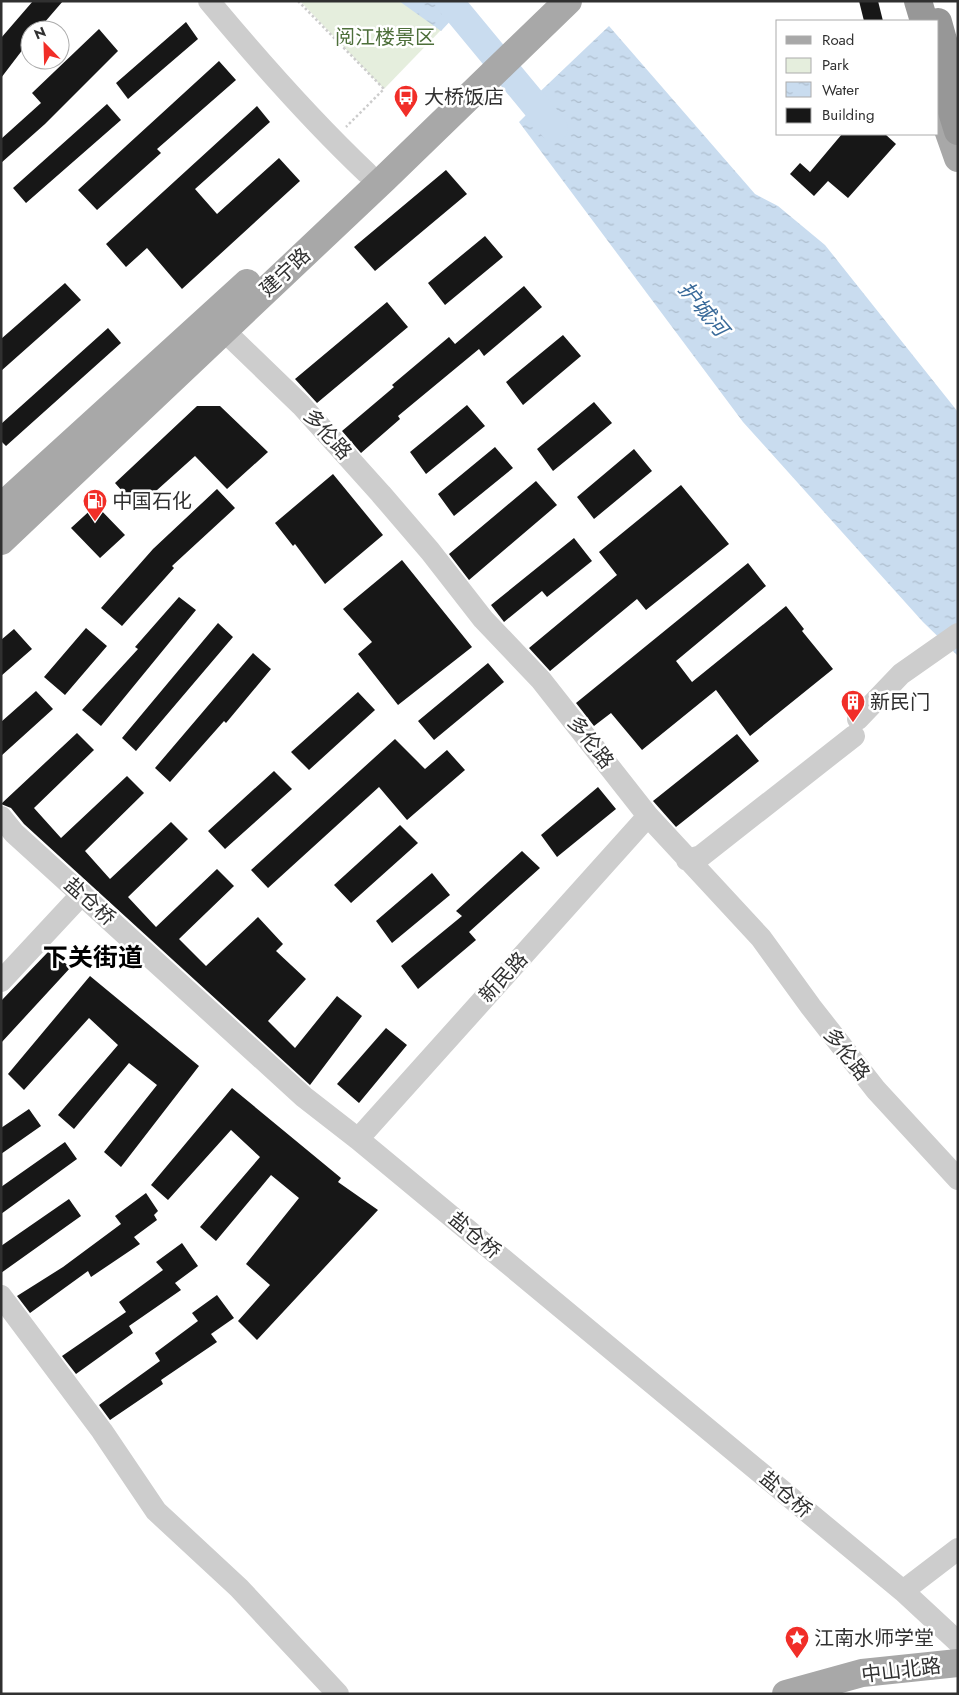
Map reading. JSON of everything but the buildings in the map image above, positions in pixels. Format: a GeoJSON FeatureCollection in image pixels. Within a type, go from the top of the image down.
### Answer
{"type":"FeatureCollection","features":[{"type":"Feature","properties":{"kind":"highway"},"geometry":{"type":"LineString","coordinates":[[918,1],[924,20]]}},
{"type":"Feature","properties":{"kind":"highway"},"geometry":{"type":"LineString","coordinates":[[932,1],[937,20]]}},
{"type":"Feature","properties":{"kind":"highway"},"geometry":{"type":"LineString","coordinates":[[944,1],[958,51]]}},
{"type":"Feature","properties":{"kind":"highway"},"geometry":{"type":"LineString","coordinates":[[939,26],[958,94]]}},
{"type":"Feature","properties":{"kind":"highway"},"geometry":{"type":"LineString","coordinates":[[939,68],[958,131]]}},
{"type":"Feature","properties":{"kind":"main road","name":"建宁路"},"geometry":{"type":"LineString","coordinates":[[1,507],[217,323],[470,85],[540,1]]}},
{"type":"Feature","properties":{"kind":"main road","name":"建宁路"},"geometry":{"type":"LineString","coordinates":[[1,541],[367,173],[568,1]]}},
{"type":"Feature","properties":{"kind":"main road"},"geometry":{"type":"LineString","coordinates":[[909,1],[915,20]]}},
{"type":"Feature","properties":{"kind":"main road"},"geometry":{"type":"LineString","coordinates":[[939,104],[958,158]]}},
{"type":"Feature","properties":{"kind":"main road","name":"中山北路"},"geometry":{"type":"LineString","coordinates":[[786,1694],[862,1672],[958,1663]]}},
{"type":"Feature","properties":{"kind":"street"},"geometry":{"type":"LineString","coordinates":[[209,1],[252,53],[332,140],[367,173]]}},
{"type":"Feature","properties":{"kind":"street","name":"多伦路"},"geometry":{"type":"LineString","coordinates":[[217,323],[301,405],[381,494],[430,551],[484,620],[541,680],[648,816],[761,938],[811,1007],[876,1090],[958,1179]]}},
{"type":"Feature","properties":{"kind":"street"},"geometry":{"type":"LineString","coordinates":[[687,860],[701,856],[856,727],[901,674],[948,652],[958,634]]}},
{"type":"Feature","properties":{"kind":"street","name":"新民路"},"geometry":{"type":"LineString","coordinates":[[358,1139],[648,816]]}},
{"type":"Feature","properties":{"kind":"street","name":"盐仓桥"},"geometry":{"type":"LineString","coordinates":[[1,817],[14,833],[304,1097],[358,1139],[903,1590],[958,1642]]}},
{"type":"Feature","properties":{"kind":"street"},"geometry":{"type":"LineString","coordinates":[[1,981],[82,894]]}},
{"type":"Feature","properties":{"kind":"street"},"geometry":{"type":"LineString","coordinates":[[1,1296],[102,1431],[156,1511],[239,1588],[338,1694]]}},
{"type":"Feature","properties":{"kind":"street"},"geometry":{"type":"LineString","coordinates":[[903,1590],[958,1549]]}},
{"type":"Feature","properties":{"kind":"path"},"geometry":{"type":"LineString","coordinates":[[298,1],[384,90],[332,140]]}},
{"type":"Feature","properties":{"kind":"green space","name":"阅江楼景区"},"geometry":{"type":"Polygon","coordinates":[[[300,1],[469,1],[384,89],[300,1]]]}},
{"type":"Feature","properties":{"kind":"water"},"geometry":{"type":"Polygon","coordinates":[[[399,1],[469,1],[441,31],[399,1]]]}},
{"type":"Feature","properties":{"kind":"water"},"geometry":{"type":"Polygon","coordinates":[[[609,26],[755,194],[778,206],[825,245],[958,412],[958,656],[923,622],[743,422],[519,122],[531,110],[527,104],[609,26]]]}},
{"type":"Feature","properties":{"kind":"waterway","name":"护城河"},"geometry":{"type":"LineString","coordinates":[[449,1],[554,128]]}},
{"type":"Feature","properties":{"kind":"place","name":"大桥饭店"},"geometry":{"type":"Point","coordinates":[406,118]}},
{"type":"Feature","properties":{"kind":"place","name":"中国石化"},"geometry":{"type":"Point","coordinates":[95,522]}},
{"type":"Feature","properties":{"kind":"place","name":"新民门"},"geometry":{"type":"Point","coordinates":[853,723]}},
{"type":"Feature","properties":{"kind":"place","name":"江南水师学堂"},"geometry":{"type":"Point","coordinates":[797,1659]}},
{"type":"Feature","properties":{"kind":"district","name":"下关街道"},"geometry":{"type":"Point","coordinates":[93,957]}}]}
